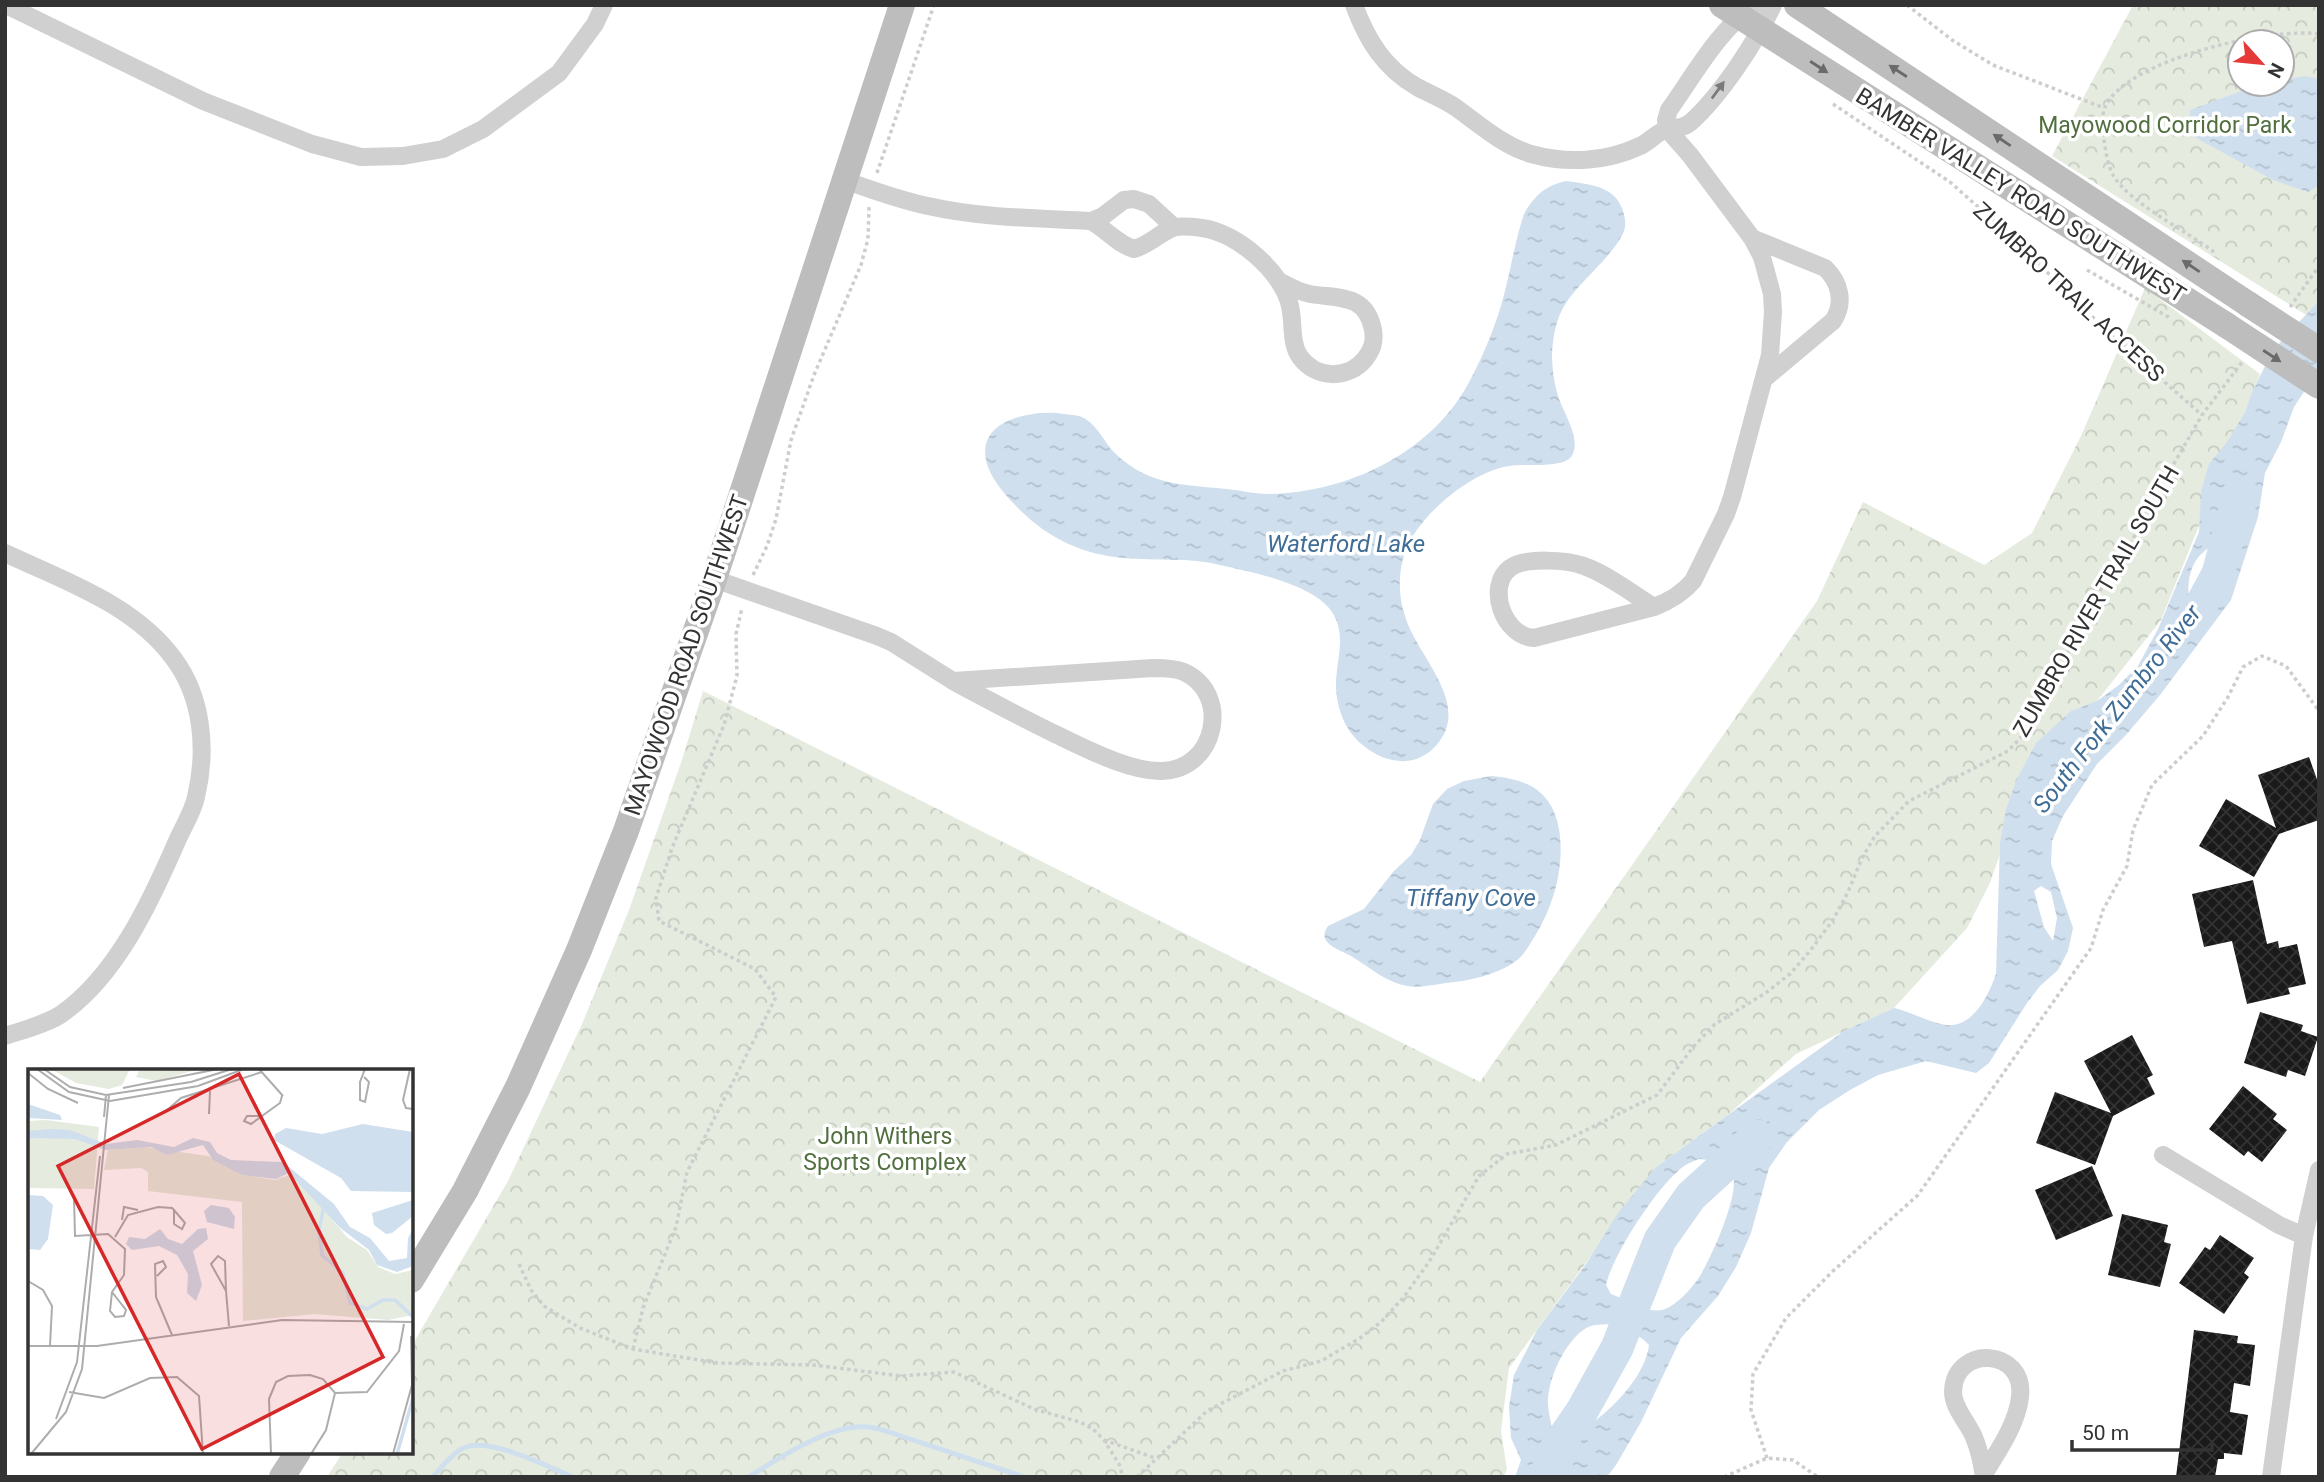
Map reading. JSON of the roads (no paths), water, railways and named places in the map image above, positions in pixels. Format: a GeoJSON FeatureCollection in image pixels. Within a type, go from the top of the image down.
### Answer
{"type":"FeatureCollection","features":[{"type":"Feature","properties":{"kind":"street"},"geometry":{"type":"LineString","coordinates":[[6,5],[203,102],[312,144],[361,157],[402,156],[443,149],[483,129],[559,73],[595,24],[604,5]]}},
{"type":"Feature","properties":{"kind":"street","name":"MAYOWOOD ROAD SOUTHWEST"},"geometry":{"type":"LineString","coordinates":[[413,1277],[465,1191],[512,1099],[579,950],[626,831],[714,579],[902,5]]}},
{"type":"Feature","properties":{"kind":"street"},"geometry":{"type":"LineString","coordinates":[[1354,5],[1369,40],[1392,69],[1455,107],[1501,140],[1522,150],[1562,160],[1608,157],[1645,144],[1667,130],[1690,123],[1710,101],[1744,14]]}},
{"type":"Feature","properties":{"kind":"street"},"geometry":{"type":"LineString","coordinates":[[1654,607],[1585,566],[1562,562],[1518,564],[1509,568],[1499,584],[1499,597],[1507,622],[1525,638],[1544,636],[1654,607],[1667,603],[1686,590],[1727,514],[1770,355],[1772,294],[1765,267],[1752,238],[1690,155],[1667,130],[1666,120],[1669,110],[1744,14],[1773,5]]}},
{"type":"Feature","properties":{"kind":"street","name":"BAMBER VALLEY ROAD SOUTHWEST"},"geometry":{"type":"LineString","coordinates":[[1797,5],[2319,350]]}},
{"type":"Feature","properties":{"kind":"street","name":"BAMBER VALLEY ROAD SOUTHWEST"},"geometry":{"type":"LineString","coordinates":[[1744,14],[2319,386]]}},
{"type":"Feature","properties":{"kind":"street"},"geometry":{"type":"LineString","coordinates":[[844,180],[901,200],[982,215],[1091,221],[1103,216],[1124,200],[1134,199],[1149,204],[1174,227]]}},
{"type":"Feature","properties":{"kind":"street"},"geometry":{"type":"LineString","coordinates":[[1091,221],[1118,242],[1134,249],[1152,243],[1174,227],[1203,228],[1225,234],[1260,260],[1281,282],[1289,301],[1294,343],[1299,356],[1306,364],[1326,374],[1349,372],[1358,367],[1374,342],[1371,322],[1360,306],[1342,296],[1307,293],[1281,282]]}},
{"type":"Feature","properties":{"kind":"street"},"geometry":{"type":"LineString","coordinates":[[1752,238],[1825,268],[1834,276],[1838,285],[1838,313],[1833,321],[1765,379]]}},
{"type":"Feature","properties":{"kind":"street"},"geometry":{"type":"LineString","coordinates":[[5,553],[104,599],[144,627],[175,660],[197,703],[202,746],[196,798],[161,878],[124,945],[100,979],[59,1015],[5,1036]]}},
{"type":"Feature","properties":{"kind":"street"},"geometry":{"type":"LineString","coordinates":[[714,579],[891,642],[953,681],[1086,749],[1150,771],[1175,770],[1194,760],[1209,740],[1212,730],[1210,704],[1205,692],[1191,676],[1181,671],[1153,668],[953,681]]}},
{"type":"Feature","properties":{"kind":"street"},"geometry":{"type":"LineString","coordinates":[[2162,1155],[2269,1219],[2304,1236]]}},
{"type":"Feature","properties":{"kind":"street"},"geometry":{"type":"LineString","coordinates":[[2271,1477],[2304,1236],[2319,1170]]}},
{"type":"Feature","properties":{"kind":"street"},"geometry":{"type":"LineString","coordinates":[[1996,1358],[2007,1363],[2015,1372],[2020,1385],[2020,1398],[2002,1443],[1984,1476],[1979,1449],[1958,1408],[1953,1388],[1961,1369],[1969,1361],[1996,1358]]}},
{"type":"Feature","properties":{"kind":"street"},"geometry":{"type":"LineString","coordinates":[[282,1477],[297,1454]]}},
{"type":"Feature","properties":{"kind":"water"},"geometry":{"type":"Polygon","coordinates":[[[2305,76],[2319,79],[2319,186],[2308,192],[2273,180],[2189,134],[2190,110],[2226,97],[2296,98],[2296,78],[2305,76]]]}},
{"type":"Feature","properties":{"kind":"water","name":"Waterford Lake"},"geometry":{"type":"Polygon","coordinates":[[[1566,181],[1598,187],[1611,194],[1621,206],[1625,222],[1622,236],[1572,294],[1556,327],[1552,354],[1554,375],[1558,396],[1571,426],[1574,450],[1566,461],[1509,466],[1494,470],[1462,486],[1421,524],[1405,552],[1400,576],[1403,608],[1411,631],[1438,678],[1448,710],[1447,726],[1439,742],[1421,757],[1407,761],[1387,759],[1369,750],[1351,733],[1342,717],[1337,699],[1340,642],[1338,625],[1335,616],[1320,599],[1293,585],[1247,571],[1184,560],[1124,558],[1081,549],[1055,537],[1031,520],[1006,495],[991,473],[985,452],[988,439],[995,430],[1018,417],[1045,413],[1075,415],[1085,419],[1128,464],[1152,477],[1179,484],[1263,494],[1297,492],[1355,478],[1382,466],[1430,432],[1467,386],[1485,350],[1499,312],[1524,214],[1541,192],[1566,181]]]}},
{"type":"Feature","properties":{"kind":"water"},"geometry":{"type":"Polygon","coordinates":[[[2319,301],[2319,369],[2294,407],[2281,442],[2265,473],[2258,517],[2231,600],[2160,695],[2097,764],[2063,816],[2052,841],[2051,864],[2073,928],[2068,951],[2058,970],[2040,986],[1989,1063],[1976,1073],[1926,1061],[1878,1075],[1819,1110],[1787,1142],[1769,1168],[1751,1233],[1736,1267],[1718,1296],[1681,1338],[1641,1422],[1607,1477],[1515,1477],[1521,1460],[1511,1438],[1509,1407],[1514,1375],[1537,1330],[1586,1264],[1618,1213],[1656,1167],[1844,1031],[1894,1008],[1941,1024],[1952,1025],[1961,1023],[1977,1011],[1996,974],[2000,843],[2006,809],[2017,779],[2036,743],[2071,711],[2097,701],[2119,685],[2138,666],[2158,629],[2199,532],[2201,491],[2209,464],[2227,442],[2245,412],[2268,360],[2281,341],[2319,301]],[[2226,541],[2215,545],[2194,563],[2189,581],[2189,602],[2210,587],[2229,558],[2232,550],[2226,541]],[[2041,886],[2034,891],[2044,927],[2053,941],[2057,918],[2051,892],[2041,886]],[[1699,1159],[1673,1175],[1638,1221],[1617,1256],[1606,1285],[1611,1294],[1643,1308],[1662,1310],[1677,1302],[1687,1292],[1710,1257],[1729,1210],[1734,1182],[1729,1169],[1713,1161],[1699,1159]],[[1607,1324],[1595,1325],[1582,1331],[1566,1348],[1550,1384],[1548,1405],[1556,1444],[1585,1428],[1614,1404],[1627,1390],[1645,1360],[1649,1345],[1640,1337],[1607,1324]]]}},
{"type":"Feature","properties":{"kind":"water","name":"Tiffany Cove"},"geometry":{"type":"Polygon","coordinates":[[[1491,776],[1516,780],[1536,789],[1551,805],[1559,829],[1559,871],[1553,898],[1542,924],[1519,958],[1500,970],[1483,976],[1414,987],[1387,979],[1327,942],[1324,935],[1328,926],[1364,909],[1393,872],[1411,855],[1420,840],[1433,804],[1447,789],[1464,781],[1491,776]]]}},
{"type":"Feature","properties":{"kind":"waterway","name":"South Fork Zumbro River"},"geometry":{"type":"LineString","coordinates":[[2194,618],[2218,574],[2238,499]]}},
{"type":"Feature","properties":{"kind":"waterway","name":"South Fork Zumbro River"},"geometry":{"type":"LineString","coordinates":[[1547,1477],[1551,1456],[1582,1411],[1617,1348],[1660,1240],[1691,1196],[1757,1136]]}},
{"type":"Feature","properties":{"kind":"waterway"},"geometry":{"type":"LineString","coordinates":[[748,1477],[821,1436],[867,1427],[1024,1477]]}},
{"type":"Feature","properties":{"kind":"waterway"},"geometry":{"type":"LineString","coordinates":[[433,1477],[457,1452],[477,1445],[505,1450],[573,1477]]}},
{"type":"Feature","properties":{"kind":"park label","name":"Mayowood Corridor Park"},"geometry":{"type":"Point","coordinates":[2165,125]}},
{"type":"Feature","properties":{"kind":"park label","name":"John Withers Sports Complex"},"geometry":{"type":"Point","coordinates":[885,1149]}}]}
